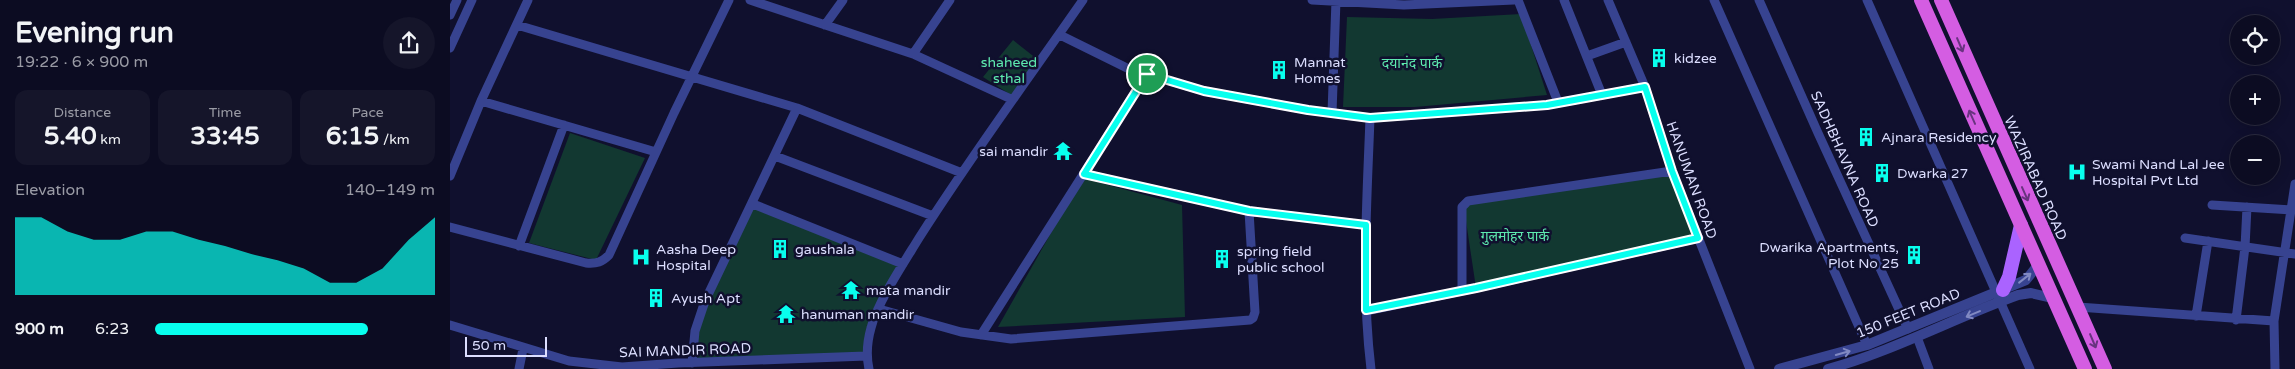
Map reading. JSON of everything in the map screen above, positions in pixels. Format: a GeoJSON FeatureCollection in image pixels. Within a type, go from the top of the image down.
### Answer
{"type":"FeatureCollection","features":[{"type":"Feature","properties":{"kind":"highway"},"geometry":{"type":"LineString","coordinates":[[1921,0],[2085,369]]}},
{"type":"Feature","properties":{"kind":"highway","name":"WAZIRABAD ROAD"},"geometry":{"type":"LineString","coordinates":[[1941,0],[1998,133],[2105,369]]}},
{"type":"Feature","properties":{"kind":"main road"},"geometry":{"type":"LineString","coordinates":[[2000,295],[2009,277],[2021,224]]}},
{"type":"Feature","properties":{"kind":"street"},"geometry":{"type":"LineString","coordinates":[[450,15],[457,0]]}},
{"type":"Feature","properties":{"kind":"street"},"geometry":{"type":"LineString","coordinates":[[450,48],[472,0]]}},
{"type":"Feature","properties":{"kind":"street"},"geometry":{"type":"LineString","coordinates":[[450,176],[481,101],[528,0]]}},
{"type":"Feature","properties":{"kind":"street"},"geometry":{"type":"LineString","coordinates":[[450,226],[586,263],[596,264],[603,261],[610,255],[656,152],[729,0]]}},
{"type":"Feature","properties":{"kind":"street"},"geometry":{"type":"LineString","coordinates":[[750,0],[913,54],[1011,99]]}},
{"type":"Feature","properties":{"kind":"street"},"geometry":{"type":"LineString","coordinates":[[825,25],[843,0]]}},
{"type":"Feature","properties":{"kind":"street"},"geometry":{"type":"LineString","coordinates":[[913,54],[950,0]]}},
{"type":"Feature","properties":{"kind":"street"},"geometry":{"type":"LineString","coordinates":[[869,369],[866,356],[871,326],[903,264],[1011,99],[1060,35],[1082,0]]}},
{"type":"Feature","properties":{"kind":"street"},"geometry":{"type":"LineString","coordinates":[[1312,0],[1404,5],[1516,0],[1558,102]]}},
{"type":"Feature","properties":{"kind":"street"},"geometry":{"type":"LineString","coordinates":[[1564,0],[1602,95]]}},
{"type":"Feature","properties":{"kind":"street","name":"HANUMAN ROAD"},"geometry":{"type":"LineString","coordinates":[[1608,0],[1645,87],[1672,171],[1750,369]]}},
{"type":"Feature","properties":{"kind":"street"},"geometry":{"type":"LineString","coordinates":[[1714,0],[1867,345]]}},
{"type":"Feature","properties":{"kind":"street","name":"SADHBHAVNA ROAD"},"geometry":{"type":"LineString","coordinates":[[1760,0],[1908,329]]}},
{"type":"Feature","properties":{"kind":"street"},"geometry":{"type":"LineString","coordinates":[[1867,0],[2000,295],[2030,369]]}},
{"type":"Feature","properties":{"kind":"street"},"geometry":{"type":"LineString","coordinates":[[1332,113],[1336,1]]}},
{"type":"Feature","properties":{"kind":"street"},"geometry":{"type":"LineString","coordinates":[[517,24],[797,108],[962,173]]}},
{"type":"Feature","properties":{"kind":"street"},"geometry":{"type":"LineString","coordinates":[[1060,35],[1129,69],[1204,91],[1370,118],[1412,116],[1558,102],[1645,87]]}},
{"type":"Feature","properties":{"kind":"street"},"geometry":{"type":"LineString","coordinates":[[1587,56],[1626,42]]}},
{"type":"Feature","properties":{"kind":"street"},"geometry":{"type":"LineString","coordinates":[[981,335],[1147,74]]}},
{"type":"Feature","properties":{"kind":"street"},"geometry":{"type":"LineString","coordinates":[[481,101],[656,152]]}},
{"type":"Feature","properties":{"kind":"street"},"geometry":{"type":"LineString","coordinates":[[692,363],[695,331],[705,301],[753,204],[797,108]]}},
{"type":"Feature","properties":{"kind":"street"},"geometry":{"type":"LineString","coordinates":[[1370,118],[1366,225],[1366,310],[1371,369]]}},
{"type":"Feature","properties":{"kind":"street"},"geometry":{"type":"LineString","coordinates":[[519,246],[564,125]]}},
{"type":"Feature","properties":{"kind":"street"},"geometry":{"type":"LineString","coordinates":[[775,156],[933,216]]}},
{"type":"Feature","properties":{"kind":"street"},"geometry":{"type":"LineString","coordinates":[[1462,290],[1462,207],[1468,201],[1672,171]]}},
{"type":"Feature","properties":{"kind":"street"},"geometry":{"type":"LineString","coordinates":[[1084,174],[1249,211],[1366,225]]}},
{"type":"Feature","properties":{"kind":"street"},"geometry":{"type":"LineString","coordinates":[[2275,369],[2274,321],[2283,252],[2295,184]]}},
{"type":"Feature","properties":{"kind":"street"},"geometry":{"type":"LineString","coordinates":[[753,204],[903,264]]}},
{"type":"Feature","properties":{"kind":"street"},"geometry":{"type":"LineString","coordinates":[[2212,205],[2291,210]]}},
{"type":"Feature","properties":{"kind":"street"},"geometry":{"type":"LineString","coordinates":[[2236,320],[2245,247],[2247,208]]}},
{"type":"Feature","properties":{"kind":"street"},"geometry":{"type":"LineString","coordinates":[[879,309],[952,330],[1011,339],[1250,320],[1255,312],[1249,211]]}},
{"type":"Feature","properties":{"kind":"street"},"geometry":{"type":"LineString","coordinates":[[1366,310],[1698,238]]}},
{"type":"Feature","properties":{"kind":"street"},"geometry":{"type":"LineString","coordinates":[[2185,238],[2295,254]]}},
{"type":"Feature","properties":{"kind":"street"},"geometry":{"type":"LineString","coordinates":[[2196,316],[2208,241]]}},
{"type":"Feature","properties":{"kind":"street","name":"150 FEET ROAD"},"geometry":{"type":"LineString","coordinates":[[1827,369],[1849,363],[1917,337],[2026,280],[2038,265]]}},
{"type":"Feature","properties":{"kind":"street","name":"150 FEET ROAD"},"geometry":{"type":"LineString","coordinates":[[1779,369],[1867,345],[2000,295],[2031,294],[2052,298]]}},
{"type":"Feature","properties":{"kind":"street"},"geometry":{"type":"LineString","coordinates":[[2078,307],[2236,320],[2274,321]]}},
{"type":"Feature","properties":{"kind":"street","name":"SAI MANDIR ROAD"},"geometry":{"type":"LineString","coordinates":[[450,325],[523,349],[569,361],[622,367],[866,356]]}},
{"type":"Feature","properties":{"kind":"street"},"geometry":{"type":"LineString","coordinates":[[1917,337],[1929,369]]}},
{"type":"Feature","properties":{"kind":"street"},"geometry":{"type":"LineString","coordinates":[[518,369],[523,349]]}},
{"type":"Feature","properties":{"kind":"street"},"geometry":{"type":"LineString","coordinates":[[1823,358],[1827,369]]}},
{"type":"Feature","properties":{"kind":"green space","name":"दयानंद पार्क"},"geometry":{"type":"Polygon","coordinates":[[[1521,14],[1547,95],[1415,107],[1343,107],[1347,17],[1432,19],[1521,14]]]}},
{"type":"Feature","properties":{"kind":"green space","name":"shaheed sthal"},"geometry":{"type":"Polygon","coordinates":[[[1013,40],[1037,59],[1011,95],[983,77],[1013,40]]]}},
{"type":"Feature","properties":{"kind":"green space"},"geometry":{"type":"Polygon","coordinates":[[[570,133],[645,158],[596,260],[529,243],[570,133]]]}},
{"type":"Feature","properties":{"kind":"green space","name":"गुलमोहर पार्क"},"geometry":{"type":"Polygon","coordinates":[[[1672,171],[1699,238],[1476,288],[1463,201],[1672,171]]]}},
{"type":"Feature","properties":{"kind":"green space"},"geometry":{"type":"Polygon","coordinates":[[[1082,178],[1182,205],[1185,317],[998,327],[1082,178]]]}},
{"type":"Feature","properties":{"kind":"green space"},"geometry":{"type":"Polygon","coordinates":[[[753,204],[903,264],[884,300],[866,356],[692,363],[695,331],[753,204]]]}},
{"type":"Feature","properties":{"kind":"place","name":"kidzee"},"geometry":{"type":"Point","coordinates":[1659,58]}},
{"type":"Feature","properties":{"kind":"place","name":"Mannat Homes"},"geometry":{"type":"Point","coordinates":[1279,70]}},
{"type":"Feature","properties":{"kind":"place","name":"Ajnara Residency"},"geometry":{"type":"Point","coordinates":[1866,137]}},
{"type":"Feature","properties":{"kind":"place","name":"sai mandir"},"geometry":{"type":"Point","coordinates":[1063,151]}},
{"type":"Feature","properties":{"kind":"place","name":"Swami Nand Lal Jee Hospital Pvt Ltd"},"geometry":{"type":"Point","coordinates":[2077,172]}},
{"type":"Feature","properties":{"kind":"place","name":"Dwarka 27"},"geometry":{"type":"Point","coordinates":[1882,173]}},
{"type":"Feature","properties":{"kind":"place","name":"gaushala"},"geometry":{"type":"Point","coordinates":[780,249]}},
{"type":"Feature","properties":{"kind":"place","name":"Dwarika Apartments, Plot No 25"},"geometry":{"type":"Point","coordinates":[1914,255]}},
{"type":"Feature","properties":{"kind":"place","name":"Aasha Deep Hospital"},"geometry":{"type":"Point","coordinates":[641,257]}},
{"type":"Feature","properties":{"kind":"place","name":"spring field public school"},"geometry":{"type":"Point","coordinates":[1222,259]}},
{"type":"Feature","properties":{"kind":"place","name":"mata mandir"},"geometry":{"type":"Point","coordinates":[851,290]}},
{"type":"Feature","properties":{"kind":"place","name":"Ayush Apt"},"geometry":{"type":"Point","coordinates":[656,298]}},
{"type":"Feature","properties":{"kind":"place","name":"hanuman mandir"},"geometry":{"type":"Point","coordinates":[786,314]}},
{"type":"Feature","properties":{"kind":"route"},"geometry":{"type":"LineString","coordinates":[[1147,74],[1204,91],[1308,110],[1370,118],[1547,105],[1645,87],[1672,171],[1698,238],[1476,288],[1366,310],[1366,225],[1249,211],[1084,174],[1147,74]]}}]}
